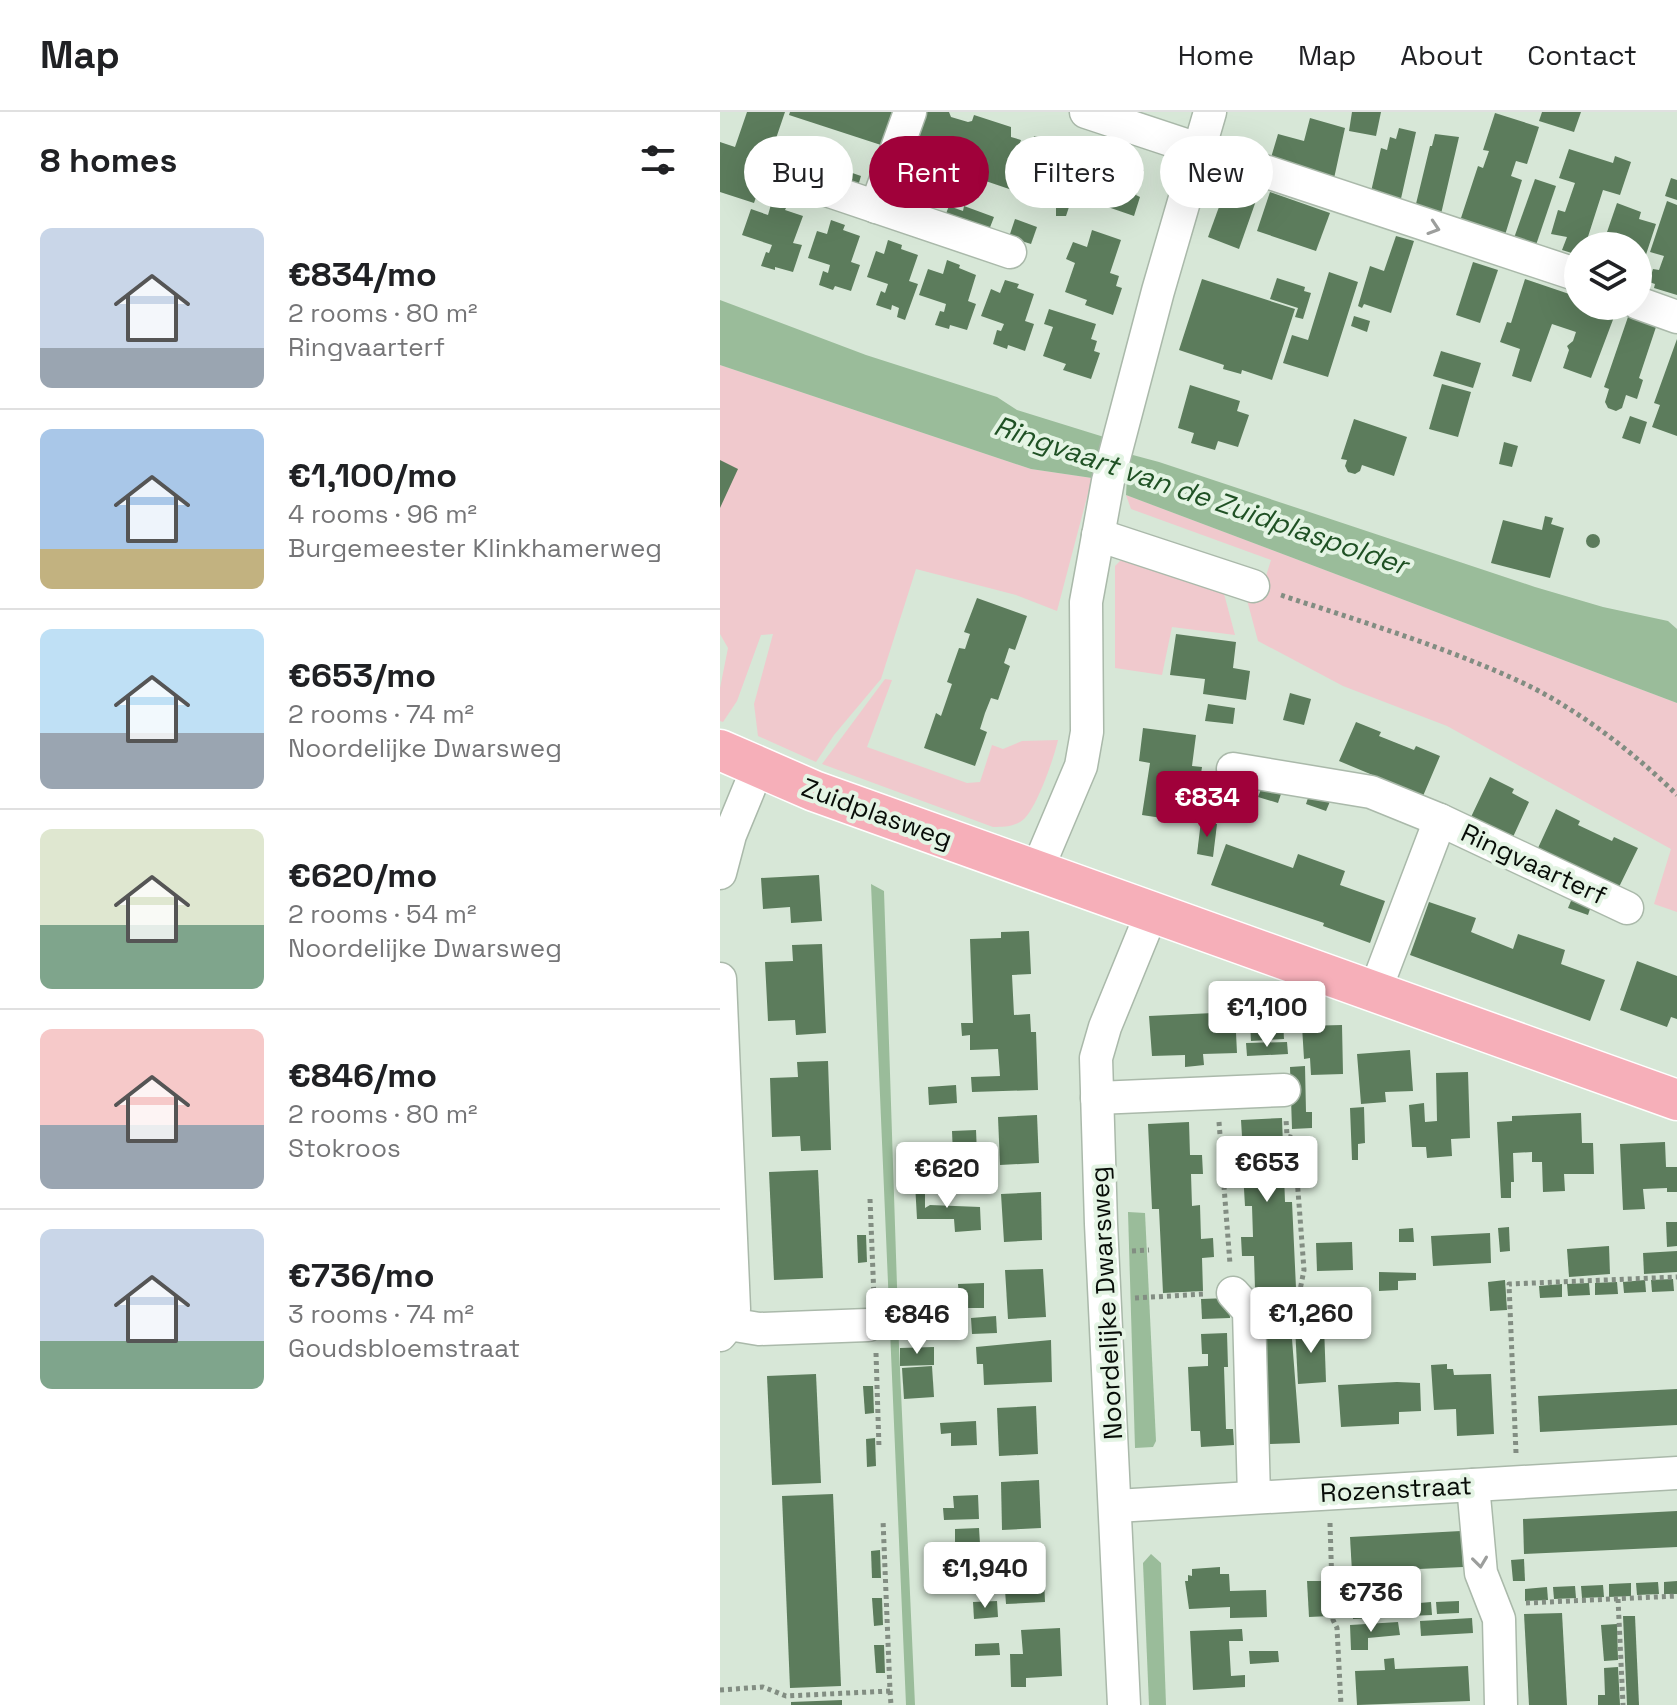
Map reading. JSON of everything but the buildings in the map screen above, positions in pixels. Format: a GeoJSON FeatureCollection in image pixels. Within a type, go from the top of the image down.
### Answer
{"type":"FeatureCollection","features":[{"type":"Feature","properties":{"kind":"main road","name":"Zuidplasweg"},"geometry":{"type":"LineString","coordinates":[[720,750],[814,791],[1677,1100]]}},
{"type":"Feature","properties":{"kind":"street"},"geometry":{"type":"LineString","coordinates":[[901,136],[910,112]]}},
{"type":"Feature","properties":{"kind":"street"},"geometry":{"type":"LineString","coordinates":[[1086,112],[1160,137]]}},
{"type":"Feature","properties":{"kind":"street"},"geometry":{"type":"LineString","coordinates":[[1204,136],[1210,112]]}},
{"type":"Feature","properties":{"kind":"street"},"geometry":{"type":"LineString","coordinates":[[1273,175],[1564,270]]}},
{"type":"Feature","properties":{"kind":"street"},"geometry":{"type":"LineString","coordinates":[[879,208],[1010,252]]}},
{"type":"Feature","properties":{"kind":"street"},"geometry":{"type":"LineString","coordinates":[[1037,870],[1081,766],[1087,732],[1086,602],[1098,535],[1108,481],[1183,208]]}},
{"type":"Feature","properties":{"kind":"street"},"geometry":{"type":"LineString","coordinates":[[1652,308],[1677,317]]}},
{"type":"Feature","properties":{"kind":"street"},"geometry":{"type":"LineString","coordinates":[[1098,535],[1253,586]]}},
{"type":"Feature","properties":{"kind":"street"},"geometry":{"type":"LineString","coordinates":[[720,873],[730,835],[758,767]]}},
{"type":"Feature","properties":{"kind":"street","name":"Ringvaarterf"},"geometry":{"type":"LineString","coordinates":[[1233,769],[1371,792],[1440,820],[1627,908]]}},
{"type":"Feature","properties":{"kind":"street","name":"Ringvaarterf"},"geometry":{"type":"LineString","coordinates":[[1375,991],[1440,820]]}},
{"type":"Feature","properties":{"kind":"street","name":"Noordelijke Dwarsweg"},"geometry":{"type":"LineString","coordinates":[[1124,1705],[1097,1098],[1098,1046],[1152,912]]}},
{"type":"Feature","properties":{"kind":"street"},"geometry":{"type":"LineString","coordinates":[[720,979],[734,1309],[724,1329],[868,1325]]}},
{"type":"Feature","properties":{"kind":"street"},"geometry":{"type":"LineString","coordinates":[[1097,1098],[1284,1090]]}},
{"type":"Feature","properties":{"kind":"street"},"geometry":{"type":"LineString","coordinates":[[1233,1293],[1249,1311],[1254,1497]]}},
{"type":"Feature","properties":{"kind":"street","name":"Rozenstraat"},"geometry":{"type":"LineString","coordinates":[[1116,1506],[1677,1473]]}},
{"type":"Feature","properties":{"kind":"street"},"geometry":{"type":"LineString","coordinates":[[1473,1485],[1481,1573],[1499,1619],[1501,1705]]}},
{"type":"Feature","properties":{"kind":"path"},"geometry":{"type":"LineString","coordinates":[[1253,586],[1424,644],[1526,684],[1634,756],[1677,795]]}},
{"type":"Feature","properties":{"kind":"path"},"geometry":{"type":"LineString","coordinates":[[1150,1297],[1300,1290],[1304,1270],[1294,1138],[1287,1136],[1284,1090]]}},
{"type":"Feature","properties":{"kind":"path"},"geometry":{"type":"LineString","coordinates":[[1216,1093],[1233,1293]]}},
{"type":"Feature","properties":{"kind":"path"},"geometry":{"type":"LineString","coordinates":[[1126,1251],[1149,1250]]}},
{"type":"Feature","properties":{"kind":"path"},"geometry":{"type":"LineString","coordinates":[[1517,1482],[1509,1284],[1677,1277]]}},
{"type":"Feature","properties":{"kind":"path"},"geometry":{"type":"LineString","coordinates":[[1329,1493],[1333,1620],[1337,1628],[1341,1705]]}},
{"type":"Feature","properties":{"kind":"path"},"geometry":{"type":"LineString","coordinates":[[883,1520],[891,1705]]}},
{"type":"Feature","properties":{"kind":"path"},"geometry":{"type":"LineString","coordinates":[[1493,1605],[1677,1596]]}},
{"type":"Feature","properties":{"kind":"path"},"geometry":{"type":"LineString","coordinates":[[1618,1599],[1623,1705]]}},
{"type":"Feature","properties":{"kind":"path"},"geometry":{"type":"LineString","coordinates":[[720,1690],[763,1687],[786,1696],[890,1691]]}},
{"type":"Feature","properties":{"kind":"shaded area"},"geometry":{"type":"Polygon","coordinates":[[[720,365],[1031,469],[1092,478],[1057,611],[1016,595],[916,569],[881,679],[834,735],[816,762],[758,736],[754,704],[773,634],[761,635],[737,701],[723,722],[720,721],[720,688],[728,648],[720,634],[720,365]]]}},
{"type":"Feature","properties":{"kind":"shaded area"},"geometry":{"type":"Polygon","coordinates":[[[1126,495],[1677,703],[1677,912],[1654,904],[1671,849],[1447,726],[1343,686],[1258,641],[1247,600],[1261,592],[1271,560],[1131,509],[1126,495]]]}},
{"type":"Feature","properties":{"kind":"shaded area"},"geometry":{"type":"Polygon","coordinates":[[[1124,557],[1223,590],[1235,635],[1172,627],[1162,675],[1115,668],[1115,566],[1124,557]]]}},
{"type":"Feature","properties":{"kind":"shaded area"},"geometry":{"type":"Polygon","coordinates":[[[885,679],[892,680],[867,747],[967,783],[980,782],[992,745],[1003,749],[1022,741],[1058,740],[1039,793],[1021,822],[993,827],[822,764],[885,679]]]}},
{"type":"Feature","properties":{"kind":"water","name":"Ringvaart van de Zuidplaspolder"},"geometry":{"type":"Polygon","coordinates":[[[720,300],[866,355],[997,397],[1017,410],[1104,437],[1103,447],[1159,462],[1535,587],[1603,607],[1668,621],[1677,629],[1677,703],[1126,495],[1127,477],[1096,469],[1092,478],[1031,469],[720,365],[720,300]]]}},
{"type":"Feature","properties":{"kind":"water"},"geometry":{"type":"Polygon","coordinates":[[[871,884],[884,891],[915,1705],[906,1705],[871,884]]]}},
{"type":"Feature","properties":{"kind":"water"},"geometry":{"type":"Polygon","coordinates":[[[1128,1212],[1145,1213],[1156,1441],[1153,1447],[1135,1448],[1128,1212]]]}},
{"type":"Feature","properties":{"kind":"water"},"geometry":{"type":"Polygon","coordinates":[[[1151,1554],[1161,1563],[1166,1705],[1149,1705],[1143,1563],[1151,1554]]]}}]}
